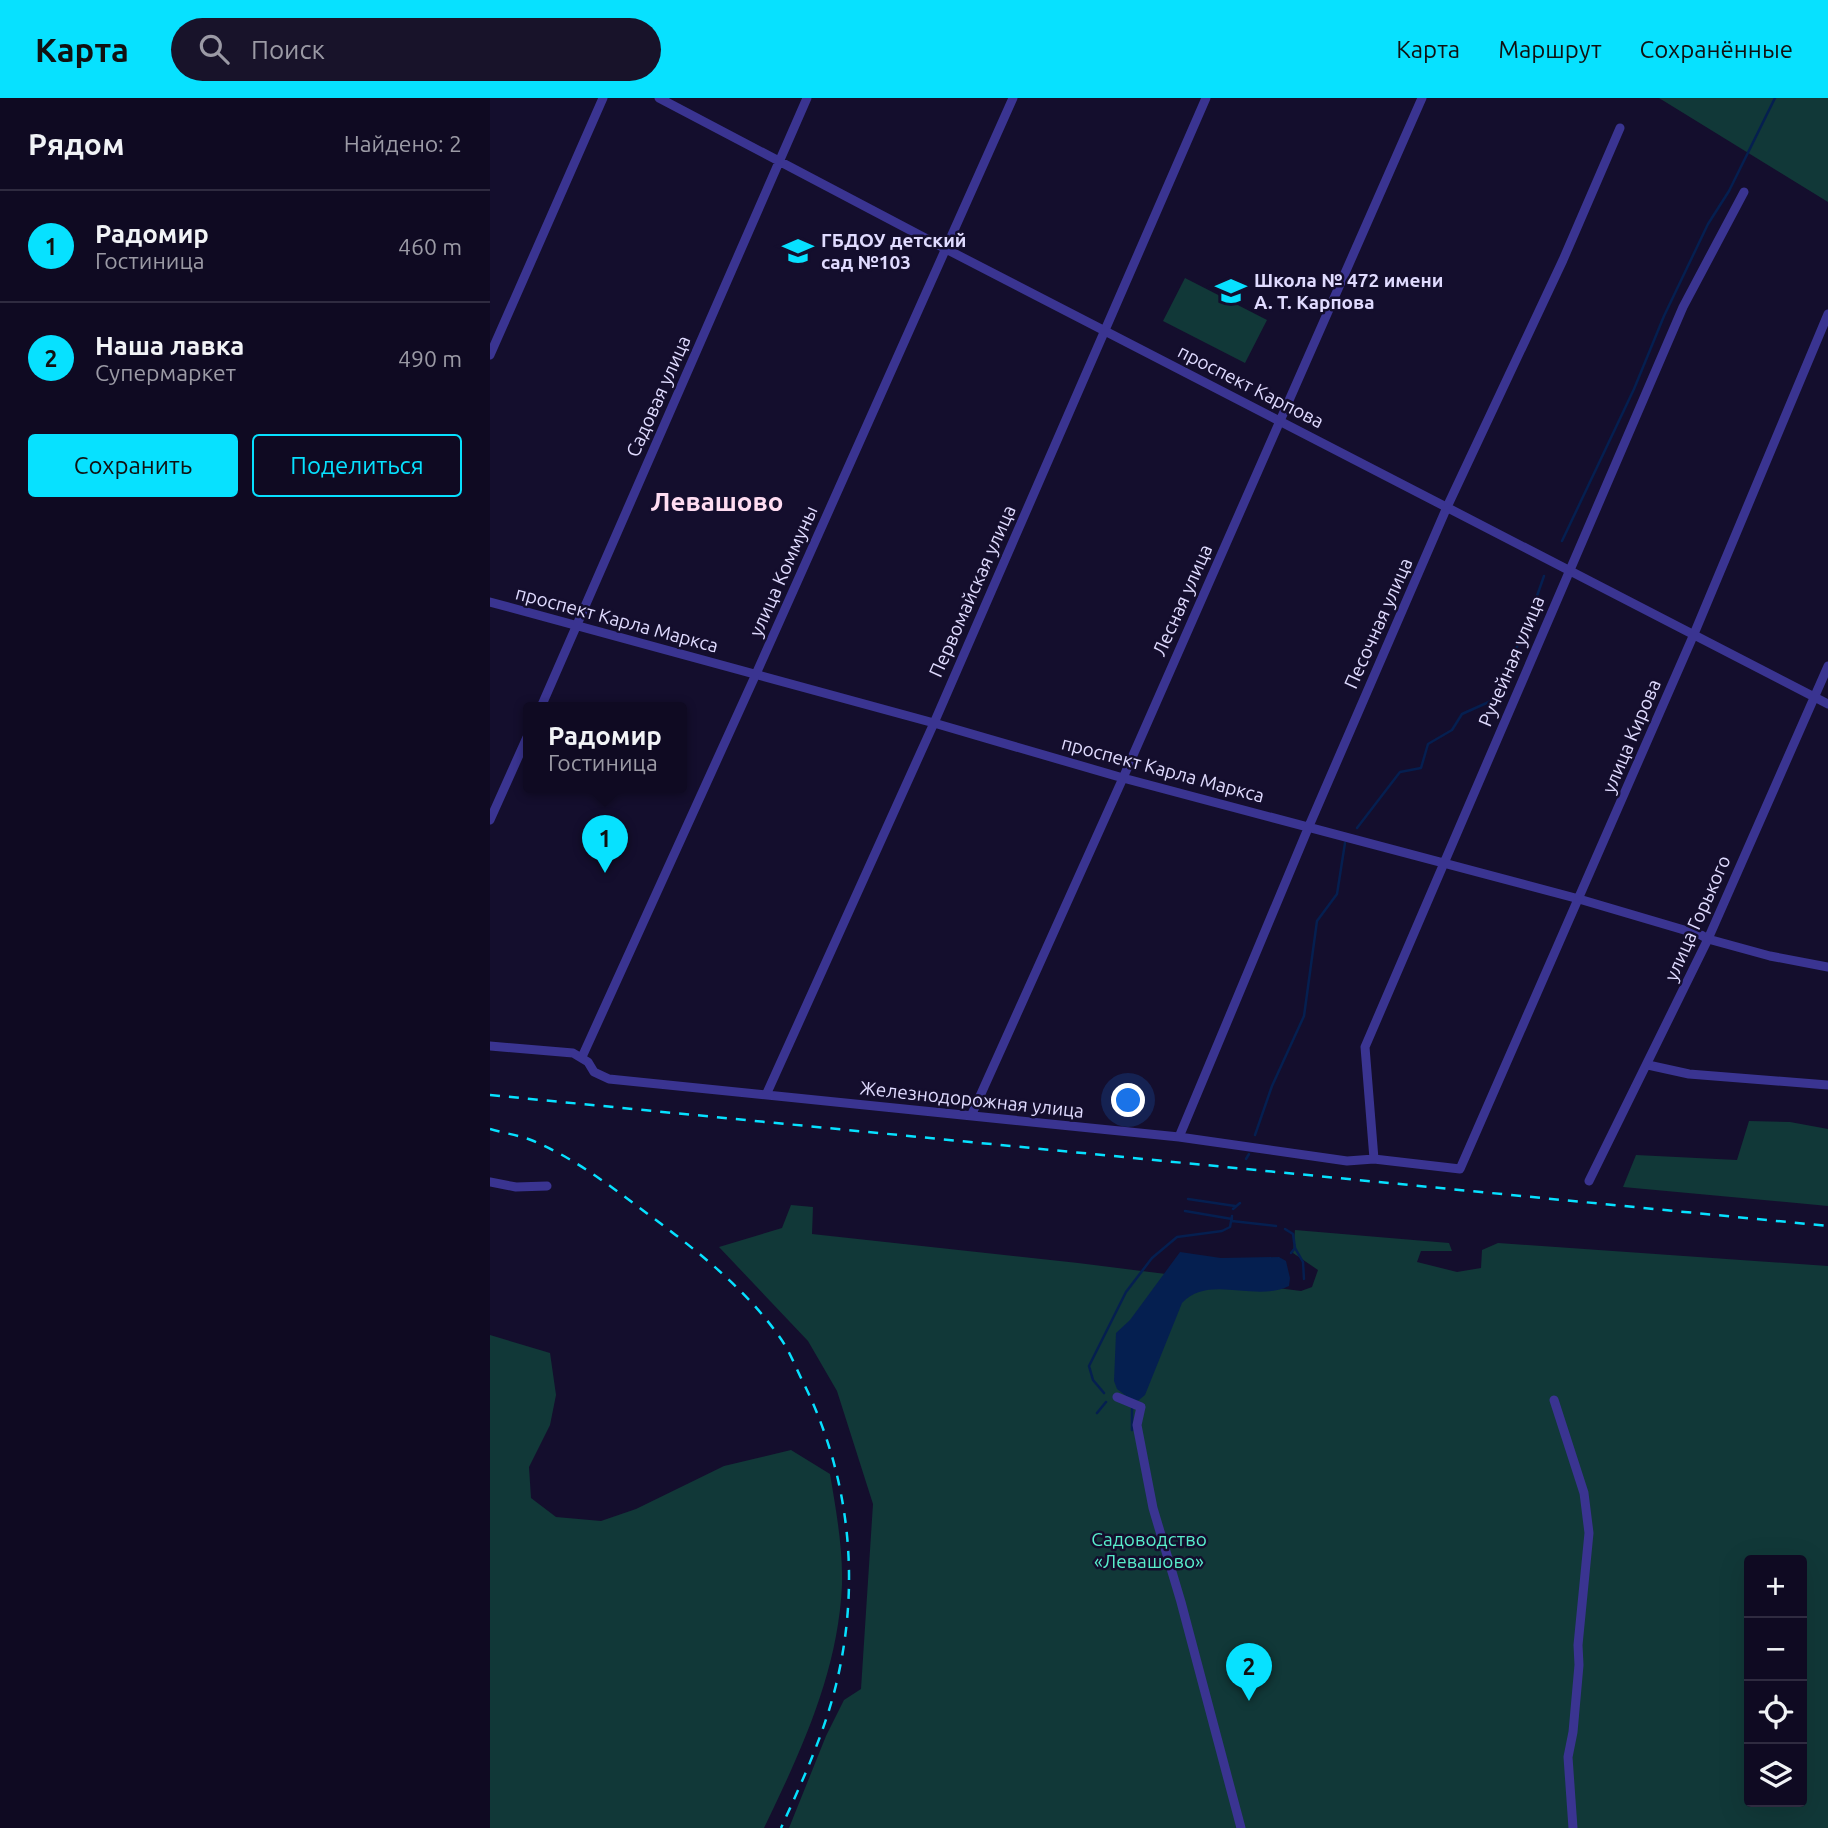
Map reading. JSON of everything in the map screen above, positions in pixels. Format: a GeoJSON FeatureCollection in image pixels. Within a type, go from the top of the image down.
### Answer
{"type":"FeatureCollection","features":[{"type":"Feature","properties":{"kind":"street"},"geometry":{"type":"LineString","coordinates":[[490,355],[603,98]]}},
{"type":"Feature","properties":{"kind":"street","name":"проспект Карпова"},"geometry":{"type":"LineString","coordinates":[[659,98],[1828,704]]}},
{"type":"Feature","properties":{"kind":"street","name":"Садовая улица"},"geometry":{"type":"LineString","coordinates":[[543,702],[807,98]]}},
{"type":"Feature","properties":{"kind":"street","name":"улица Коммуны"},"geometry":{"type":"LineString","coordinates":[[582,1057],[1013,98]]}},
{"type":"Feature","properties":{"kind":"street","name":"Первомайская улица"},"geometry":{"type":"LineString","coordinates":[[766,1095],[933,723],[1206,98]]}},
{"type":"Feature","properties":{"kind":"street","name":"Лесная улица"},"geometry":{"type":"LineString","coordinates":[[971,1116],[1422,98]]}},
{"type":"Feature","properties":{"kind":"street","name":"Песочная улица"},"geometry":{"type":"LineString","coordinates":[[1179,1137],[1308,826],[1447,507],[1563,260],[1620,128]]}},
{"type":"Feature","properties":{"kind":"street","name":"Ручейная улица"},"geometry":{"type":"LineString","coordinates":[[1374,1159],[1365,1047],[1683,307],[1744,192]]}},
{"type":"Feature","properties":{"kind":"street","name":"улица Кирова"},"geometry":{"type":"LineString","coordinates":[[1460,1169],[1694,634],[1828,314]]}},
{"type":"Feature","properties":{"kind":"street","name":"проспект Карла Маркса"},"geometry":{"type":"LineString","coordinates":[[490,602],[1123,778],[1579,898],[1770,956],[1828,967]]}},
{"type":"Feature","properties":{"kind":"street","name":"улица Горького"},"geometry":{"type":"LineString","coordinates":[[1589,1181],[1708,939],[1828,666]]}},
{"type":"Feature","properties":{"kind":"street"},"geometry":{"type":"LineString","coordinates":[[490,820],[523,746]]}},
{"type":"Feature","properties":{"kind":"street","name":"Железнодорожная улица"},"geometry":{"type":"LineString","coordinates":[[490,1046],[573,1053],[582,1057],[594,1072],[609,1079],[1179,1137],[1347,1161],[1374,1159],[1460,1169]]}},
{"type":"Feature","properties":{"kind":"street"},"geometry":{"type":"LineString","coordinates":[[1648,1065],[1689,1074],[1828,1084]]}},
{"type":"Feature","properties":{"kind":"street"},"geometry":{"type":"LineString","coordinates":[[490,1182],[516,1187],[547,1186]]}},
{"type":"Feature","properties":{"kind":"street"},"geometry":{"type":"LineString","coordinates":[[1117,1397],[1141,1407],[1138,1425],[1153,1508],[1241,1828]]}},
{"type":"Feature","properties":{"kind":"street"},"geometry":{"type":"LineString","coordinates":[[1554,1399],[1584,1493],[1589,1533],[1573,1732],[1568,1757],[1573,1828]]}},
{"type":"Feature","properties":{"kind":"green space"},"geometry":{"type":"Polygon","coordinates":[[[1659,98],[1828,98],[1828,202],[1659,98]]]}},
{"type":"Feature","properties":{"kind":"green space"},"geometry":{"type":"Polygon","coordinates":[[[1185,278],[1267,320],[1245,363],[1163,321],[1185,278]]]}},
{"type":"Feature","properties":{"kind":"green space"},"geometry":{"type":"Polygon","coordinates":[[[1749,1121],[1790,1122],[1828,1129],[1828,1206],[1623,1187],[1636,1155],[1737,1160],[1749,1121]]]}},
{"type":"Feature","properties":{"kind":"green space","name":"Садоводство «Левашово»"},"geometry":{"type":"Polygon","coordinates":[[[791,1205],[813,1207],[812,1234],[1301,1291],[1312,1287],[1318,1270],[1293,1253],[1295,1230],[1449,1243],[1452,1251],[1421,1251],[1417,1262],[1457,1272],[1481,1268],[1482,1250],[1498,1243],[1828,1266],[1828,1828],[789,1828],[826,1736],[844,1700],[861,1689],[873,1504],[837,1391],[808,1341],[719,1247],[782,1228],[791,1205]]]}},
{"type":"Feature","properties":{"kind":"green space"},"geometry":{"type":"Polygon","coordinates":[[[490,1335],[550,1353],[556,1395],[550,1425],[529,1467],[531,1498],[556,1517],[601,1521],[636,1509],[724,1466],[791,1450],[830,1474],[839,1529],[842,1571],[839,1618],[815,1711],[764,1828],[490,1828],[490,1335]]]}},
{"type":"Feature","properties":{"kind":"water"},"geometry":{"type":"Polygon","coordinates":[[[1180,1252],[1221,1258],[1279,1257],[1286,1261],[1289,1286],[1262,1292],[1205,1290],[1182,1303],[1145,1395],[1134,1402],[1117,1389],[1114,1381],[1116,1333],[1130,1320],[1180,1252]]]}},
{"type":"Feature","properties":{"kind":"waterway"},"geometry":{"type":"LineString","coordinates":[[1562,541],[1708,224],[1729,191],[1775,98]]}},
{"type":"Feature","properties":{"kind":"waterway"},"geometry":{"type":"LineString","coordinates":[[1357,828],[1400,772],[1421,768],[1428,744],[1452,730],[1462,714],[1491,701],[1525,630],[1544,576]]}},
{"type":"Feature","properties":{"kind":"waterway"},"geometry":{"type":"LineString","coordinates":[[1255,1135],[1272,1086],[1304,1016],[1317,921],[1337,894],[1345,843]]}},
{"type":"Feature","properties":{"kind":"waterway"},"geometry":{"type":"LineString","coordinates":[[1246,1159],[1249,1154]]}},
{"type":"Feature","properties":{"kind":"waterway"},"geometry":{"type":"LineString","coordinates":[[1188,1199],[1235,1206]]}},
{"type":"Feature","properties":{"kind":"waterway"},"geometry":{"type":"LineString","coordinates":[[1233,1209],[1240,1203]]}},
{"type":"Feature","properties":{"kind":"waterway"},"geometry":{"type":"LineString","coordinates":[[1185,1211],[1232,1219]]}},
{"type":"Feature","properties":{"kind":"waterway"},"geometry":{"type":"LineString","coordinates":[[1104,1393],[1093,1380],[1089,1366],[1126,1292],[1152,1258],[1177,1237],[1222,1231],[1230,1227],[1232,1216]]}},
{"type":"Feature","properties":{"kind":"waterway"},"geometry":{"type":"LineString","coordinates":[[1232,1221],[1276,1226]]}},
{"type":"Feature","properties":{"kind":"waterway"},"geometry":{"type":"LineString","coordinates":[[1285,1229],[1293,1234],[1295,1248],[1291,1253]]}},
{"type":"Feature","properties":{"kind":"waterway"},"geometry":{"type":"LineString","coordinates":[[1295,1248],[1303,1262],[1304,1279]]}},
{"type":"Feature","properties":{"kind":"waterway"},"geometry":{"type":"LineString","coordinates":[[1097,1413],[1106,1402]]}},
{"type":"Feature","properties":{"kind":"waterway"},"geometry":{"type":"LineString","coordinates":[[1132,1409],[1132,1430]]}},
{"type":"Feature","properties":{"kind":"railway"},"geometry":{"type":"LineString","coordinates":[[490,1095],[1828,1226]]}},
{"type":"Feature","properties":{"kind":"railway"},"geometry":{"type":"LineString","coordinates":[[490,1129],[531,1140],[582,1167],[710,1263],[741,1291],[781,1339],[819,1418],[841,1492],[849,1569],[848,1608],[844,1647],[831,1703],[812,1758],[781,1828]]}},
{"type":"Feature","properties":{"kind":"place","name":"ГБДОУ детский сад №103"},"geometry":{"type":"Point","coordinates":[798,251]}},
{"type":"Feature","properties":{"kind":"place","name":"Школа № 472 имени А. Т. Карпова"},"geometry":{"type":"Point","coordinates":[1231,291]}},
{"type":"Feature","properties":{"kind":"place","name":"Радомир"},"geometry":{"type":"Point","coordinates":[605,873]}},
{"type":"Feature","properties":{"kind":"place","name":"Наша лавка"},"geometry":{"type":"Point","coordinates":[1249,1701]}},
{"type":"Feature","properties":{"kind":"district","name":"Левашово"},"geometry":{"type":"Point","coordinates":[717,502]}}]}
